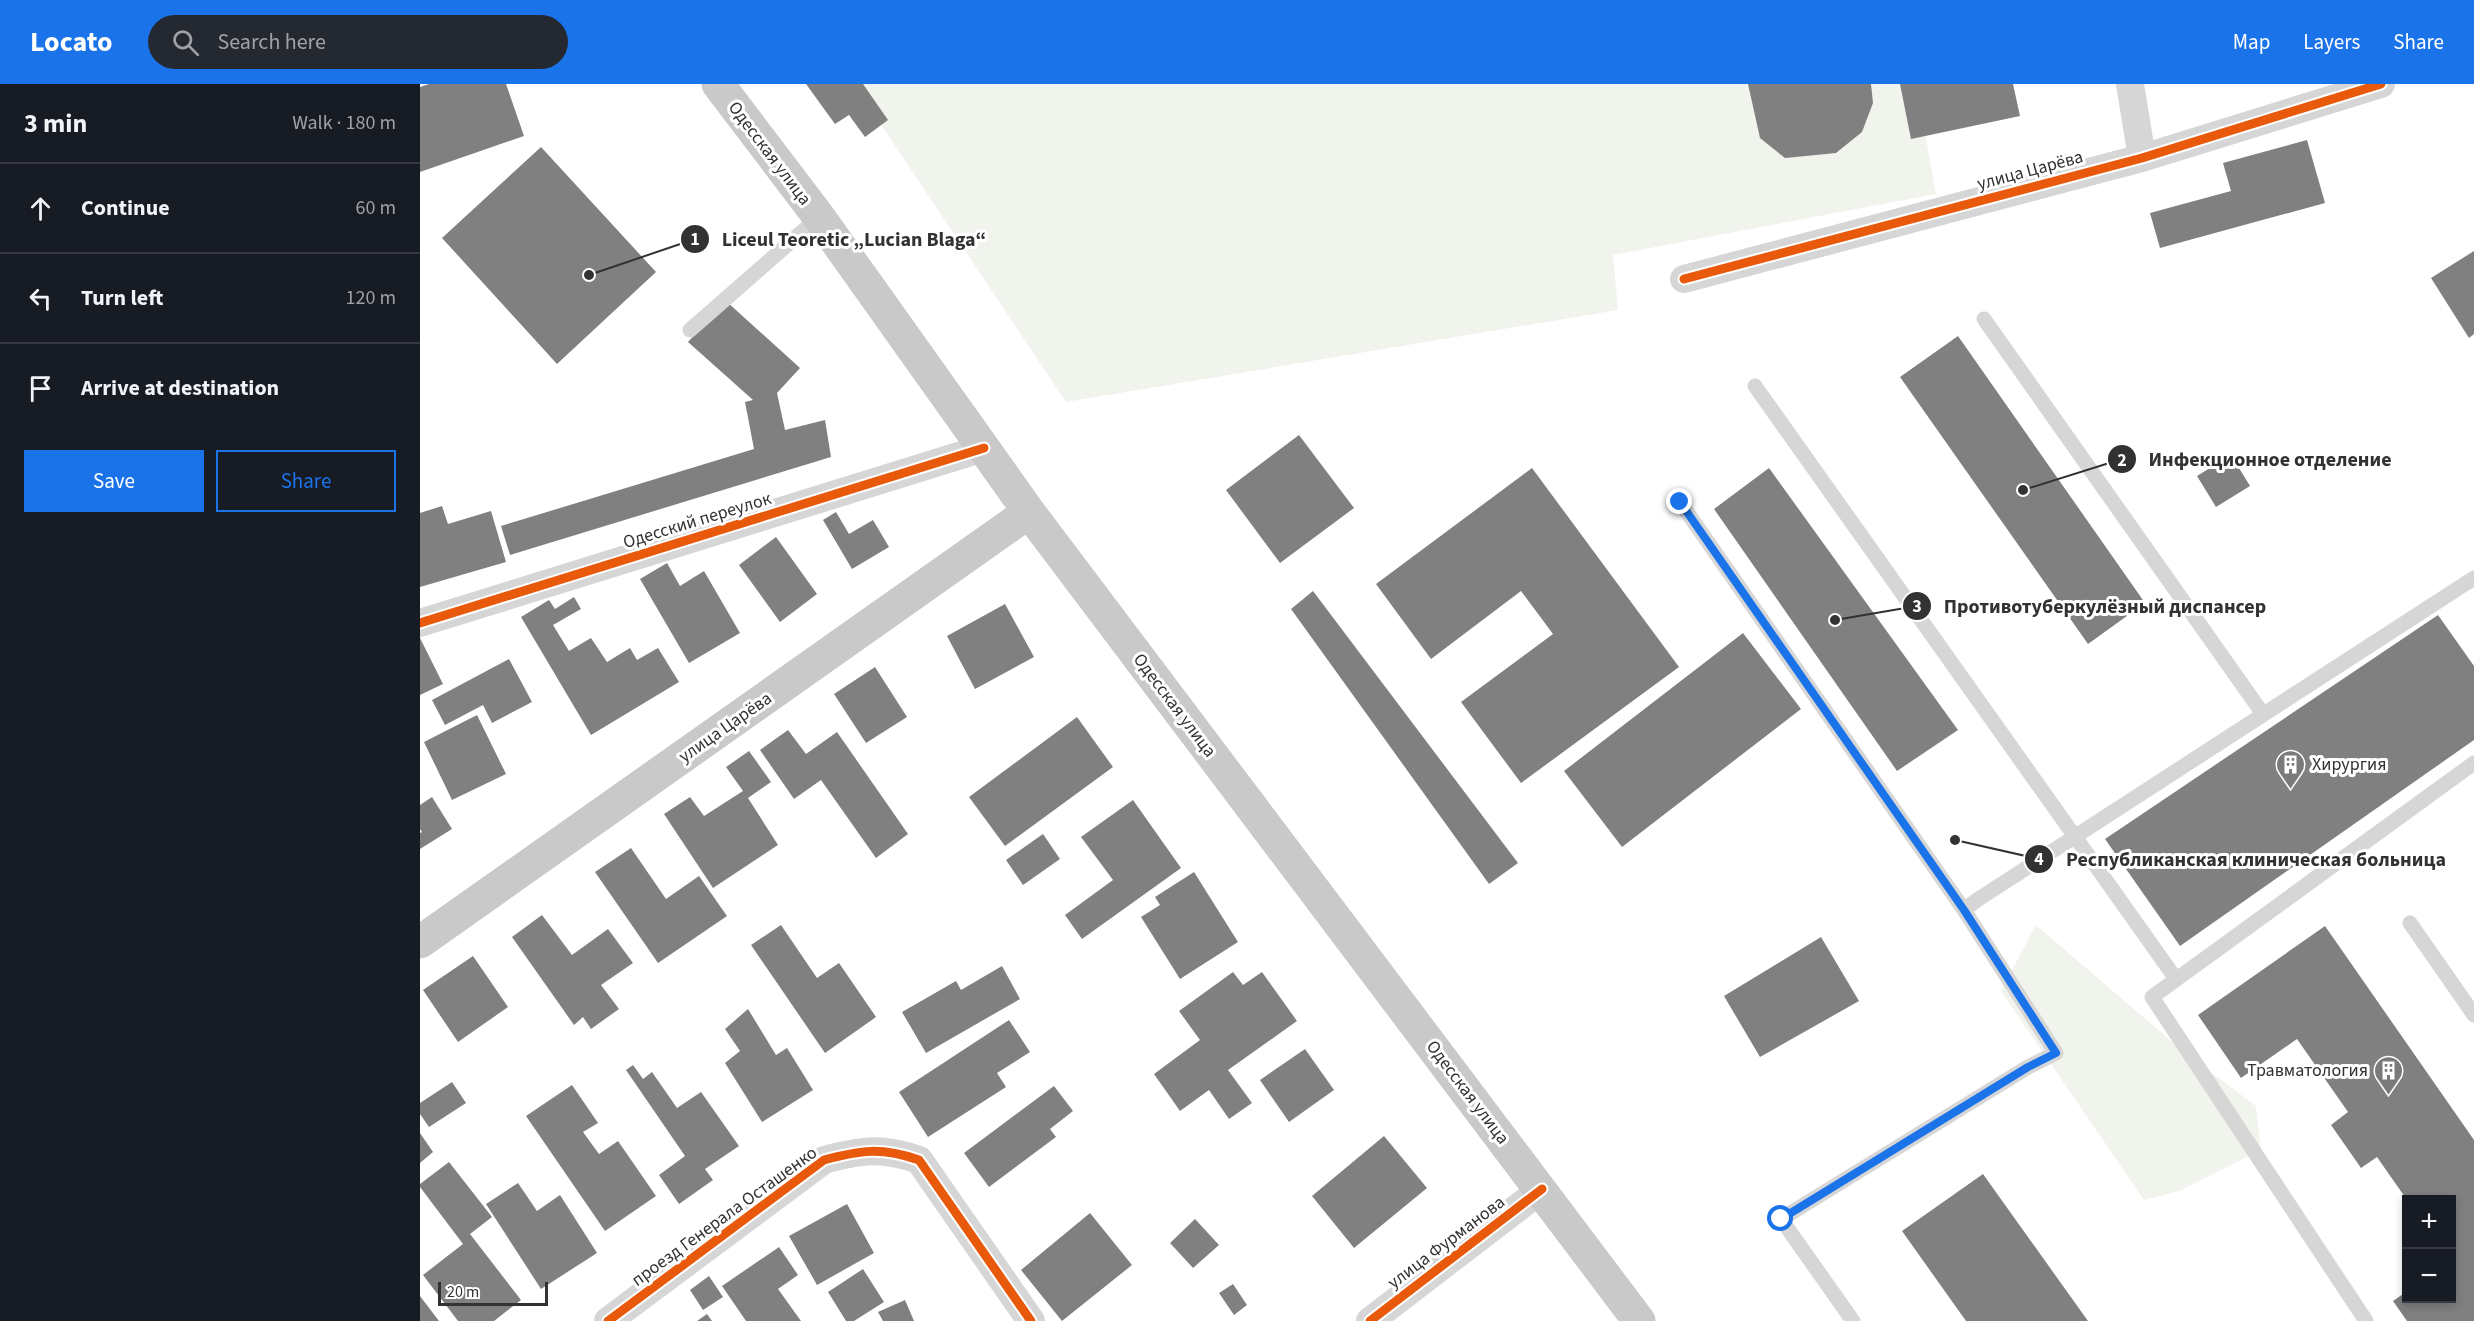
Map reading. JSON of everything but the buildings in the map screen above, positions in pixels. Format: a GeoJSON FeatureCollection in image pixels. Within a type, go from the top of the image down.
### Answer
{"type":"FeatureCollection","features":[{"type":"Feature","properties":{"kind":"main road","name":"Одесская улица"},"geometry":{"type":"LineString","coordinates":[[718,84],[819,217],[1029,512],[1542,1189],[1639,1321]]}},
{"type":"Feature","properties":{"kind":"main road","name":"улица Царёва"},"geometry":{"type":"LineString","coordinates":[[420,942],[1029,512]]}},
{"type":"Feature","properties":{"kind":"street"},"geometry":{"type":"LineString","coordinates":[[2130,84],[2142,158]]}},
{"type":"Feature","properties":{"kind":"street","name":"улица Царёва"},"geometry":{"type":"LineString","coordinates":[[1684,279],[2142,158],[2381,84]]}},
{"type":"Feature","properties":{"kind":"street","name":"Одесский переулок"},"geometry":{"type":"LineString","coordinates":[[420,623],[984,448]]}},
{"type":"Feature","properties":{"kind":"street","name":"проезд Генерала Осташенко"},"geometry":{"type":"LineString","coordinates":[[608,1321],[824,1160],[861,1150],[897,1152],[919,1160],[1031,1321]]}},
{"type":"Feature","properties":{"kind":"street","name":"улица Фурманова"},"geometry":{"type":"LineString","coordinates":[[1370,1321],[1542,1189]]}},
{"type":"Feature","properties":{"kind":"lane"},"geometry":{"type":"LineString","coordinates":[[690,330],[819,217]]}},
{"type":"Feature","properties":{"kind":"lane"},"geometry":{"type":"LineString","coordinates":[[1984,319],[2263,714]]}},
{"type":"Feature","properties":{"kind":"lane"},"geometry":{"type":"LineString","coordinates":[[1755,386],[2176,979]]}},
{"type":"Feature","properties":{"kind":"lane"},"geometry":{"type":"LineString","coordinates":[[1680,502],[1964,910],[2056,1053],[2028,1067],[1781,1219],[1852,1321]]}},
{"type":"Feature","properties":{"kind":"lane"},"geometry":{"type":"LineString","coordinates":[[1964,910],[2474,578]]}},
{"type":"Feature","properties":{"kind":"lane"},"geometry":{"type":"LineString","coordinates":[[2366,1321],[2152,997],[2474,764]]}},
{"type":"Feature","properties":{"kind":"lane"},"geometry":{"type":"LineString","coordinates":[[2410,923],[2474,1015]]}},
{"type":"Feature","properties":{"kind":"shaded area"},"geometry":{"type":"Polygon","coordinates":[[[854,84],[1916,84],[1936,194],[1613,255],[1618,310],[1066,402],[854,84]]]}},
{"type":"Feature","properties":{"kind":"shaded area"},"geometry":{"type":"Polygon","coordinates":[[[2036,925],[2185,1053],[2256,1106],[2261,1150],[2179,1191],[2144,1200],[2001,991],[2036,925]]]}},
{"type":"Feature","properties":{"kind":"cycle path"},"geometry":{"type":"LineString","coordinates":[[1684,279],[2142,158],[2381,84]]}},
{"type":"Feature","properties":{"kind":"cycle path"},"geometry":{"type":"LineString","coordinates":[[420,623],[984,448]]}},
{"type":"Feature","properties":{"kind":"cycle path"},"geometry":{"type":"LineString","coordinates":[[608,1321],[824,1160],[871,1151],[893,1153],[919,1160],[1031,1321]]}},
{"type":"Feature","properties":{"kind":"cycle path"},"geometry":{"type":"LineString","coordinates":[[1370,1321],[1542,1189]]}},
{"type":"Feature","properties":{"kind":"place","name":"Liceul Teoretic „Lucian Blaga“"},"geometry":{"type":"Point","coordinates":[589,275]}},
{"type":"Feature","properties":{"kind":"place","name":"Инфекционное отделение"},"geometry":{"type":"Point","coordinates":[2023,490]}},
{"type":"Feature","properties":{"kind":"place","name":"Противотуберкулёзный диспансер"},"geometry":{"type":"Point","coordinates":[1835,620]}},
{"type":"Feature","properties":{"kind":"place","name":"Хирургия"},"geometry":{"type":"Point","coordinates":[2291,790]}},
{"type":"Feature","properties":{"kind":"place","name":"Республиканская клиническая больница"},"geometry":{"type":"Point","coordinates":[1955,840]}},
{"type":"Feature","properties":{"kind":"place","name":"Травматология"},"geometry":{"type":"Point","coordinates":[2389,1096]}},
{"type":"Feature","properties":{"kind":"route"},"geometry":{"type":"LineString","coordinates":[[1680,502],[1964,910],[2056,1053],[2028,1067],[1781,1219]]}}]}
